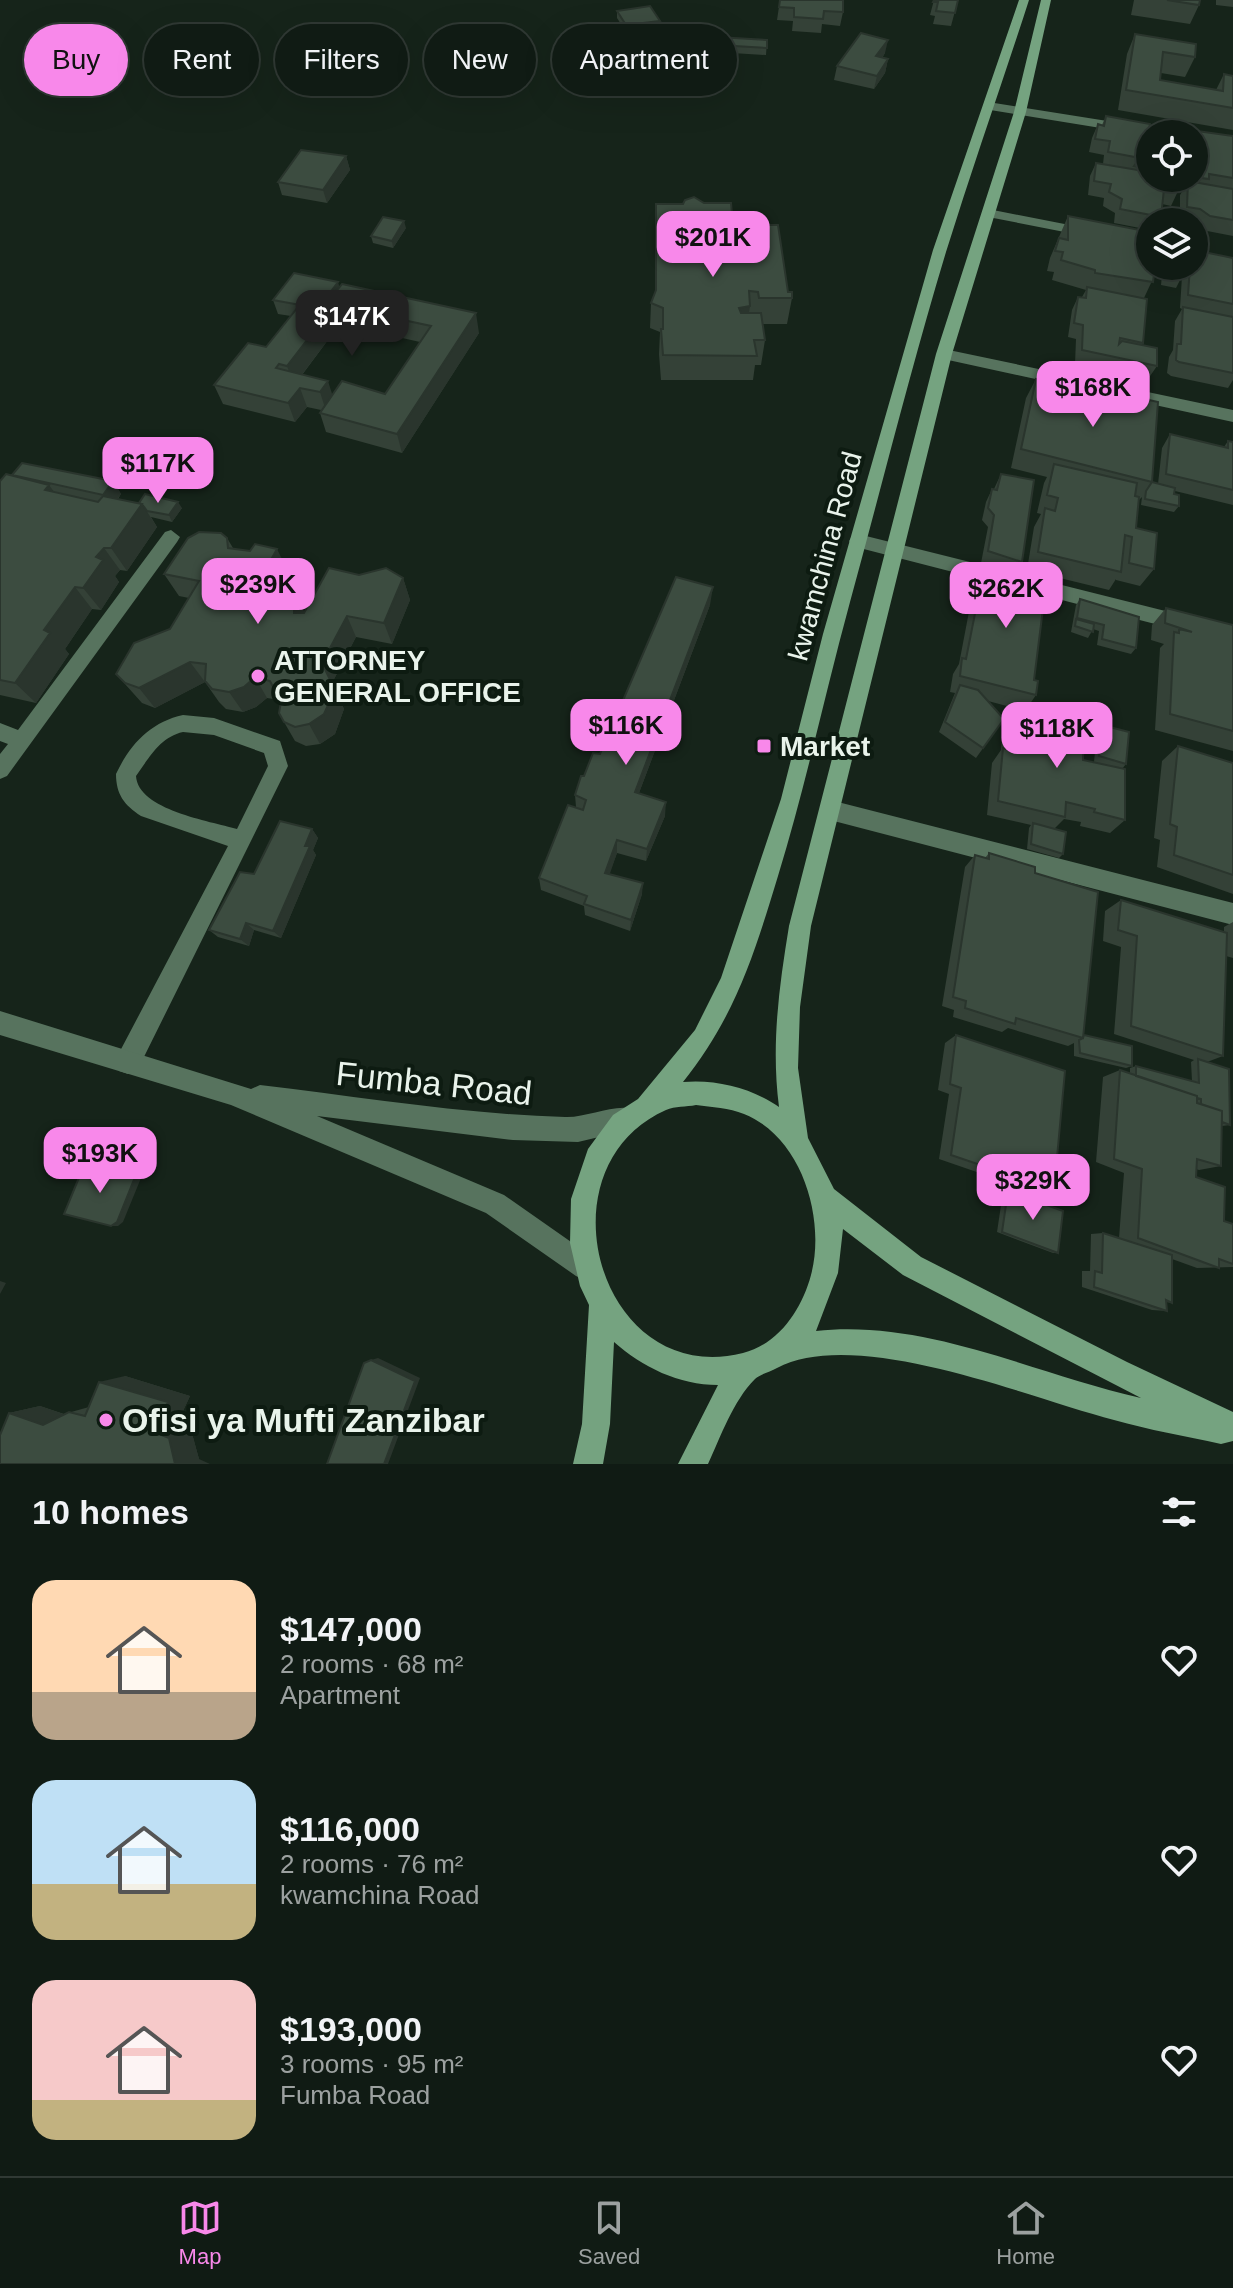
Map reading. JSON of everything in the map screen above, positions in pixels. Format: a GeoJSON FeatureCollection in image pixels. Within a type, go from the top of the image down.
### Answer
{"type":"FeatureCollection","features":[{"type":"Feature","properties":{"kind":"main road","name":"kwamchina Road"},"geometry":{"type":"LineString","coordinates":[[637,1113],[703,1038],[731,983],[791,799],[858,541],[940,250],[1024,0]]}},
{"type":"Feature","properties":{"kind":"main road"},"geometry":{"type":"LineString","coordinates":[[796,1143],[786,1068],[788,1007],[800,926],[944,354],[1020,112],[1046,0]]}},
{"type":"Feature","properties":{"kind":"main road"},"geometry":{"type":"LineString","coordinates":[[696,1093],[733,1098],[769,1115],[796,1143],[818,1178],[829,1219],[829,1262],[810,1317],[771,1357],[719,1374],[665,1364],[629,1341],[602,1307],[585,1267],[580,1224],[587,1183],[602,1146],[637,1113],[660,1100],[696,1093]]}},
{"type":"Feature","properties":{"kind":"main road"},"geometry":{"type":"LineString","coordinates":[[824,1197],[912,1266],[1233,1430]]}},
{"type":"Feature","properties":{"kind":"main road"},"geometry":{"type":"LineString","coordinates":[[588,1464],[596,1424],[602,1307]]}},
{"type":"Feature","properties":{"kind":"main road"},"geometry":{"type":"LineString","coordinates":[[778,1349],[842,1342],[905,1348],[957,1359],[1113,1406],[1233,1430]]}},
{"type":"Feature","properties":{"kind":"main road"},"geometry":{"type":"LineString","coordinates":[[693,1464],[718,1410],[747,1366]]}},
{"type":"Feature","properties":{"kind":"street"},"geometry":{"type":"LineString","coordinates":[[988,106],[1136,130]]}},
{"type":"Feature","properties":{"kind":"street"},"geometry":{"type":"LineString","coordinates":[[988,213],[1106,236]]}},
{"type":"Feature","properties":{"kind":"street"},"geometry":{"type":"LineString","coordinates":[[944,354],[1233,416]]}},
{"type":"Feature","properties":{"kind":"street"},"geometry":{"type":"LineString","coordinates":[[0,770],[171,537]]}},
{"type":"Feature","properties":{"kind":"street"},"geometry":{"type":"LineString","coordinates":[[858,541],[1233,636]]}},
{"type":"Feature","properties":{"kind":"street"},"geometry":{"type":"LineString","coordinates":[[128,1062],[242,840],[278,766],[273,747],[201,723],[172,725],[157,734],[126,774],[127,792],[136,803],[161,815],[242,840]]}},
{"type":"Feature","properties":{"kind":"street"},"geometry":{"type":"LineString","coordinates":[[0,732],[22,740]]}},
{"type":"Feature","properties":{"kind":"street"},"geometry":{"type":"LineString","coordinates":[[830,810],[1233,914]]}},
{"type":"Feature","properties":{"kind":"street","name":"Fumba Road"},"geometry":{"type":"LineString","coordinates":[[0,1023],[232,1093],[495,1204],[585,1267]]}},
{"type":"Feature","properties":{"kind":"street","name":"Fumba Road"},"geometry":{"type":"LineString","coordinates":[[232,1093],[513,1128],[578,1130],[637,1113]]}},
{"type":"Feature","properties":{"kind":"building"},"geometry":{"type":"Polygon","coordinates":[[[780,0],[843,0],[843,12],[824,11],[823,19],[794,17],[794,8],[779,7],[780,0]]]}},
{"type":"Feature","properties":{"kind":"building"},"geometry":{"type":"Polygon","coordinates":[[[934,0],[958,0],[955,13],[936,11],[938,2],[934,0]]]}},
{"type":"Feature","properties":{"kind":"building"},"geometry":{"type":"Polygon","coordinates":[[[1167,0],[1200,0],[1199,5],[1167,0]]]}},
{"type":"Feature","properties":{"kind":"building"},"geometry":{"type":"Polygon","coordinates":[[[650,6],[660,21],[625,24],[617,11],[650,6]]]}},
{"type":"Feature","properties":{"kind":"building"},"geometry":{"type":"Polygon","coordinates":[[[861,33],[888,40],[876,56],[888,59],[877,76],[837,66],[861,33]]]}},
{"type":"Feature","properties":{"kind":"building"},"geometry":{"type":"Polygon","coordinates":[[[1135,34],[1196,44],[1195,57],[1163,52],[1160,80],[1223,91],[1224,74],[1233,76],[1233,108],[1126,90],[1135,34]]]}},
{"type":"Feature","properties":{"kind":"building"},"geometry":{"type":"Polygon","coordinates":[[[737,38],[767,40],[767,48],[737,46],[737,38]]]}},
{"type":"Feature","properties":{"kind":"building"},"geometry":{"type":"Polygon","coordinates":[[[1106,116],[1136,121],[1136,157],[1108,152],[1110,141],[1095,139],[1098,124],[1104,126],[1106,116]]]}},
{"type":"Feature","properties":{"kind":"building"},"geometry":{"type":"Polygon","coordinates":[[[1208,133],[1233,136],[1233,178],[1209,174],[1209,179],[1208,133]]]}},
{"type":"Feature","properties":{"kind":"building"},"geometry":{"type":"Polygon","coordinates":[[[301,150],[346,156],[323,190],[278,182],[301,150]]]}},
{"type":"Feature","properties":{"kind":"building"},"geometry":{"type":"Polygon","coordinates":[[[1096,163],[1136,170],[1136,192],[1164,192],[1162,208],[1136,208],[1136,212],[1120,209],[1122,199],[1109,192],[1111,184],[1094,181],[1096,163]]]}},
{"type":"Feature","properties":{"kind":"building"},"geometry":{"type":"Polygon","coordinates":[[[1208,185],[1233,189],[1233,220],[1210,216],[1208,208],[1187,207],[1188,192],[1208,192],[1208,185]]]}},
{"type":"Feature","properties":{"kind":"building"},"geometry":{"type":"Polygon","coordinates":[[[694,197],[704,203],[731,203],[733,225],[778,225],[788,292],[792,292],[792,298],[759,298],[758,292],[749,291],[750,306],[739,308],[741,313],[761,313],[765,340],[754,340],[757,356],[663,355],[663,308],[651,303],[656,290],[656,204],[683,204],[694,197]]]}},
{"type":"Feature","properties":{"kind":"building"},"geometry":{"type":"Polygon","coordinates":[[[1068,216],[1136,229],[1136,279],[1095,273],[1095,270],[1061,260],[1063,252],[1055,251],[1059,238],[1068,240],[1068,216]]]}},
{"type":"Feature","properties":{"kind":"building"},"geometry":{"type":"Polygon","coordinates":[[[383,217],[404,221],[392,241],[371,236],[383,217]]]}},
{"type":"Feature","properties":{"kind":"building"},"geometry":{"type":"Polygon","coordinates":[[[1208,253],[1233,258],[1233,304],[1188,295],[1189,280],[1208,280],[1208,253]]]}},
{"type":"Feature","properties":{"kind":"building"},"geometry":{"type":"Polygon","coordinates":[[[294,273],[338,282],[329,294],[315,291],[300,305],[273,300],[294,273]]]}},
{"type":"Feature","properties":{"kind":"building"},"geometry":{"type":"Polygon","coordinates":[[[342,284],[476,313],[397,434],[320,413],[342,381],[385,394],[431,326],[334,305],[287,366],[279,364],[276,368],[328,381],[320,392],[300,388],[288,403],[214,385],[248,343],[266,347],[306,297],[328,301],[342,284]]]}},
{"type":"Feature","properties":{"kind":"building"},"geometry":{"type":"Polygon","coordinates":[[[1087,287],[1147,299],[1143,343],[1120,338],[1119,344],[1122,341],[1157,348],[1157,366],[1082,350],[1083,325],[1074,323],[1078,297],[1086,298],[1087,287]]]}},
{"type":"Feature","properties":{"kind":"building"},"geometry":{"type":"Polygon","coordinates":[[[1183,307],[1233,317],[1233,373],[1176,360],[1177,344],[1181,344],[1183,307]]]}},
{"type":"Feature","properties":{"kind":"building"},"geometry":{"type":"Polygon","coordinates":[[[1036,379],[1158,402],[1152,482],[1021,449],[1036,379]]]}},
{"type":"Feature","properties":{"kind":"building"},"geometry":{"type":"Polygon","coordinates":[[[1170,434],[1228,448],[1228,441],[1233,442],[1233,490],[1166,474],[1170,434]]]}},
{"type":"Feature","properties":{"kind":"building"},"geometry":{"type":"Polygon","coordinates":[[[22,463],[113,481],[103,495],[12,475],[22,463]]]}},
{"type":"Feature","properties":{"kind":"building"},"geometry":{"type":"Polygon","coordinates":[[[1054,464],[1137,483],[1136,528],[1157,533],[1154,569],[1129,563],[1132,537],[1125,535],[1121,572],[1038,552],[1045,508],[1055,511],[1058,498],[1047,495],[1054,464]]]}},
{"type":"Feature","properties":{"kind":"building"},"geometry":{"type":"Polygon","coordinates":[[[6,474],[49,485],[45,490],[98,502],[103,496],[142,504],[111,548],[104,548],[96,557],[103,560],[83,588],[75,587],[44,630],[50,633],[15,683],[0,680],[0,481],[6,474]]]}},
{"type":"Feature","properties":{"kind":"building"},"geometry":{"type":"Polygon","coordinates":[[[1001,474],[1034,480],[1022,562],[988,551],[994,515],[988,508],[992,489],[997,490],[1001,474]]]}},
{"type":"Feature","properties":{"kind":"building"},"geometry":{"type":"Polygon","coordinates":[[[1152,482],[1175,488],[1179,506],[1145,499],[1152,482]]]}},
{"type":"Feature","properties":{"kind":"building"},"geometry":{"type":"Polygon","coordinates":[[[145,494],[178,502],[169,515],[147,511],[139,503],[145,494]]]}},
{"type":"Feature","properties":{"kind":"building"},"geometry":{"type":"Polygon","coordinates":[[[199,532],[221,533],[227,538],[228,548],[250,551],[255,544],[277,549],[257,585],[241,582],[231,598],[243,600],[264,585],[285,585],[294,591],[294,613],[304,613],[329,568],[359,575],[386,568],[403,578],[384,623],[347,616],[322,663],[335,690],[324,714],[309,724],[295,727],[284,722],[279,713],[281,702],[270,681],[255,677],[244,687],[229,692],[212,689],[205,681],[206,664],[190,662],[139,688],[125,683],[116,674],[134,643],[170,629],[199,581],[164,574],[188,538],[199,532]]]}},
{"type":"Feature","properties":{"kind":"building"},"geometry":{"type":"Polygon","coordinates":[[[985,563],[1047,577],[1034,680],[1038,681],[1036,695],[960,676],[985,563]]]}},
{"type":"Feature","properties":{"kind":"building"},"geometry":{"type":"Polygon","coordinates":[[[676,577],[713,587],[635,792],[666,802],[647,849],[617,840],[605,873],[643,883],[631,920],[584,904],[587,896],[539,878],[568,805],[583,810],[586,800],[575,795],[581,776],[584,776],[593,753],[600,754],[676,577]]]}},
{"type":"Feature","properties":{"kind":"building"},"geometry":{"type":"Polygon","coordinates":[[[1080,599],[1139,617],[1136,648],[1102,639],[1104,625],[1077,618],[1080,599]]]}},
{"type":"Feature","properties":{"kind":"building"},"geometry":{"type":"Polygon","coordinates":[[[1166,608],[1233,625],[1233,731],[1170,714],[1174,632],[1179,633],[1179,629],[1192,632],[1165,623],[1166,608]]]}},
{"type":"Feature","properties":{"kind":"building"},"geometry":{"type":"Polygon","coordinates":[[[1076,619],[1094,624],[1093,632],[1075,626],[1076,619]]]}},
{"type":"Feature","properties":{"kind":"building"},"geometry":{"type":"Polygon","coordinates":[[[960,685],[978,690],[1004,719],[983,748],[945,722],[960,685]]]}},
{"type":"Feature","properties":{"kind":"building"},"geometry":{"type":"Polygon","coordinates":[[[1014,710],[1084,726],[1083,760],[1125,769],[1125,820],[1066,802],[1065,817],[998,801],[1003,748],[1011,750],[1014,710]]]}},
{"type":"Feature","properties":{"kind":"building"},"geometry":{"type":"Polygon","coordinates":[[[1102,725],[1129,732],[1126,764],[1099,756],[1102,725]]]}},
{"type":"Feature","properties":{"kind":"building"},"geometry":{"type":"Polygon","coordinates":[[[1178,746],[1233,763],[1233,875],[1174,855],[1177,827],[1170,824],[1178,746]]]}},
{"type":"Feature","properties":{"kind":"building"},"geometry":{"type":"Polygon","coordinates":[[[280,821],[312,829],[305,846],[310,846],[273,931],[246,923],[240,939],[209,930],[240,872],[254,874],[280,821]]]}},
{"type":"Feature","properties":{"kind":"building"},"geometry":{"type":"Polygon","coordinates":[[[1033,823],[1066,832],[1063,854],[1031,844],[1033,823]]]}},
{"type":"Feature","properties":{"kind":"building"},"geometry":{"type":"Polygon","coordinates":[[[989,853],[1035,867],[1035,873],[1098,892],[1083,1038],[1016,1018],[1015,1024],[965,1008],[966,1001],[953,997],[975,855],[989,859],[989,853]]]}},
{"type":"Feature","properties":{"kind":"building"},"geometry":{"type":"Polygon","coordinates":[[[1121,900],[1227,933],[1223,1056],[1131,1026],[1137,936],[1118,930],[1121,900]]]}},
{"type":"Feature","properties":{"kind":"building"},"geometry":{"type":"Polygon","coordinates":[[[956,1035],[1065,1071],[1054,1190],[951,1155],[961,1088],[950,1084],[956,1035]]]}},
{"type":"Feature","properties":{"kind":"building"},"geometry":{"type":"Polygon","coordinates":[[[1084,1035],[1132,1046],[1132,1066],[1080,1053],[1079,1040],[1084,1035]]]}},
{"type":"Feature","properties":{"kind":"building"},"geometry":{"type":"Polygon","coordinates":[[[1198,1059],[1229,1069],[1230,1125],[1222,1122],[1222,1111],[1201,1104],[1197,1096],[1136,1076],[1136,1066],[1199,1083],[1198,1059]]]}},
{"type":"Feature","properties":{"kind":"building"},"geometry":{"type":"Polygon","coordinates":[[[1120,1070],[1197,1096],[1197,1103],[1222,1111],[1221,1166],[1197,1159],[1196,1177],[1225,1187],[1224,1221],[1233,1224],[1233,1264],[1219,1259],[1219,1268],[1138,1238],[1142,1169],[1114,1159],[1120,1070]]]}},
{"type":"Feature","properties":{"kind":"building"},"geometry":{"type":"Polygon","coordinates":[[[85,1163],[135,1177],[117,1222],[111,1226],[64,1214],[85,1163]]]}},
{"type":"Feature","properties":{"kind":"building"},"geometry":{"type":"Polygon","coordinates":[[[1008,1191],[1063,1211],[1058,1253],[1002,1232],[1008,1191]]]}},
{"type":"Feature","properties":{"kind":"building"},"geometry":{"type":"Polygon","coordinates":[[[1103,1233],[1172,1255],[1172,1303],[1166,1300],[1167,1311],[1094,1287],[1095,1271],[1102,1273],[1103,1233]]]}},
{"type":"Feature","properties":{"kind":"building"},"geometry":{"type":"Polygon","coordinates":[[[371,1360],[415,1381],[384,1464],[327,1464],[364,1363],[371,1360]]]}},
{"type":"Feature","properties":{"kind":"building","name":"Ofisi ya Mufti Zanzibar"},"geometry":{"type":"Polygon","coordinates":[[[99,1382],[168,1402],[154,1432],[169,1438],[175,1464],[0,1464],[0,1435],[9,1413],[43,1425],[69,1412],[85,1416],[99,1382]]]}},
{"type":"Feature","properties":{"kind":"place","name":"ATTORNEY GENERAL OFFICE"},"geometry":{"type":"Point","coordinates":[258,676]}},
{"type":"Feature","properties":{"kind":"place","name":"Market"},"geometry":{"type":"Point","coordinates":[764,746]}},
{"type":"Feature","properties":{"kind":"place","name":"Ofisi ya Mufti Zanzibar"},"geometry":{"type":"Point","coordinates":[106,1420]}}]}
